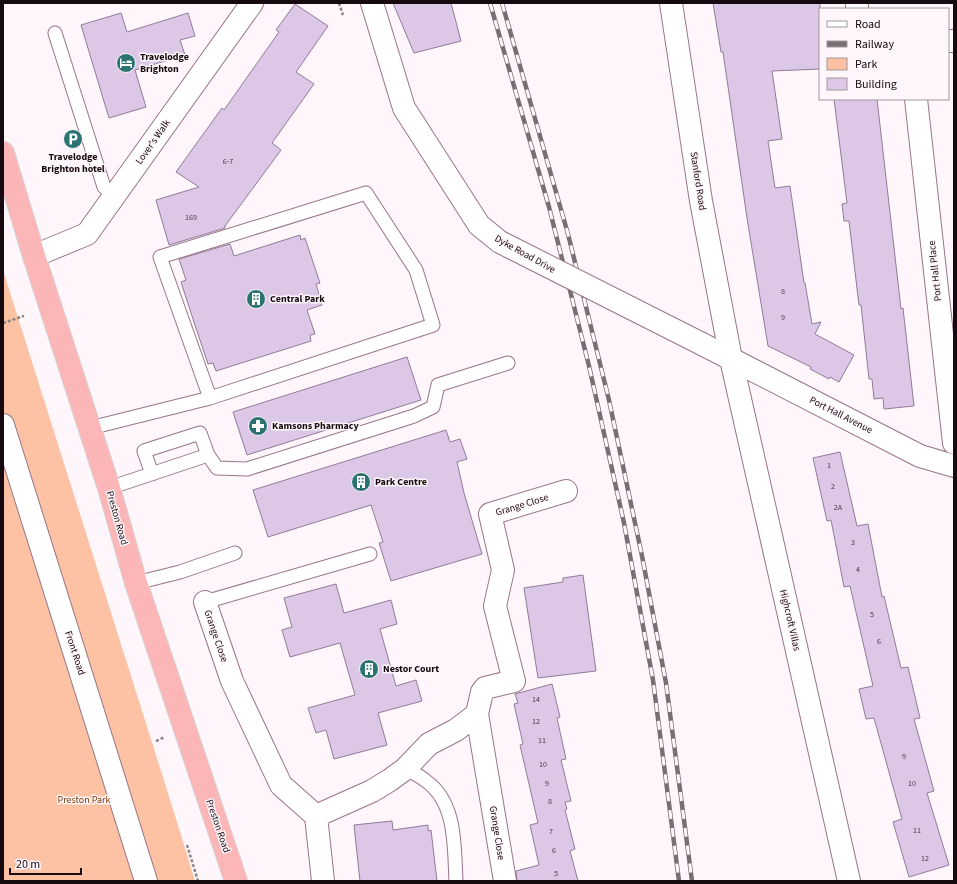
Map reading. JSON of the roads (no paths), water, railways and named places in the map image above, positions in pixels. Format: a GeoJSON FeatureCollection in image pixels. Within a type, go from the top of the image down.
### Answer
{"type":"FeatureCollection","features":[{"type":"Feature","properties":{"kind":"highway","name":"Preston Road"},"geometry":{"type":"LineString","coordinates":[[3,153],[34,256],[109,488],[136,583],[236,881]]}},
{"type":"Feature","properties":{"kind":"street","name":"Lover's Walk"},"geometry":{"type":"LineString","coordinates":[[34,256],[87,234],[252,3]]}},
{"type":"Feature","properties":{"kind":"street","name":"Dyke Road Drive"},"geometry":{"type":"LineString","coordinates":[[372,3],[404,108],[479,225],[500,242],[731,359]]}},
{"type":"Feature","properties":{"kind":"street","name":"Stanford Road"},"geometry":{"type":"LineString","coordinates":[[671,3],[701,201],[731,359]]}},
{"type":"Feature","properties":{"kind":"street","name":"Port Hall Place"},"geometry":{"type":"LineString","coordinates":[[916,100],[954,443]]}},
{"type":"Feature","properties":{"kind":"street","name":"Port Hall Avenue"},"geometry":{"type":"LineString","coordinates":[[731,359],[920,456],[954,466]]}},
{"type":"Feature","properties":{"kind":"street","name":"Highcroft Villas"},"geometry":{"type":"LineString","coordinates":[[731,359],[849,881]]}},
{"type":"Feature","properties":{"kind":"street","name":"Front Road"},"geometry":{"type":"LineString","coordinates":[[3,426],[146,881]]}},
{"type":"Feature","properties":{"kind":"street","name":"Grange Close"},"geometry":{"type":"LineString","coordinates":[[505,881],[477,714],[482,692],[485,688],[514,681],[495,606],[503,570],[490,514],[566,491]]}},
{"type":"Feature","properties":{"kind":"street","name":"Grange Close"},"geometry":{"type":"LineString","coordinates":[[205,602],[232,681],[281,785],[316,816]]}},
{"type":"Feature","properties":{"kind":"street"},"geometry":{"type":"LineString","coordinates":[[323,881],[316,816],[390,780],[405,769],[429,744],[456,730],[477,714]]}},
{"type":"Feature","properties":{"kind":"lane"},"geometry":{"type":"LineString","coordinates":[[55,33],[104,187],[115,195]]}},
{"type":"Feature","properties":{"kind":"lane"},"geometry":{"type":"LineString","coordinates":[[90,428],[210,398],[433,325],[416,270],[366,193],[160,257],[210,398]]}},
{"type":"Feature","properties":{"kind":"lane"},"geometry":{"type":"LineString","coordinates":[[152,474],[144,451],[200,433],[208,455],[217,468],[247,469],[414,416],[433,407],[438,386],[508,363]]}},
{"type":"Feature","properties":{"kind":"lane"},"geometry":{"type":"LineString","coordinates":[[109,488],[208,455]]}},
{"type":"Feature","properties":{"kind":"lane"},"geometry":{"type":"LineString","coordinates":[[136,583],[180,572],[235,553]]}},
{"type":"Feature","properties":{"kind":"lane","name":"Grange Close"},"geometry":{"type":"LineString","coordinates":[[205,602],[370,554]]}},
{"type":"Feature","properties":{"kind":"lane"},"geometry":{"type":"LineString","coordinates":[[405,769],[434,787],[443,800],[449,813],[456,881]]}},
{"type":"Feature","properties":{"kind":"railway"},"geometry":{"type":"LineString","coordinates":[[490,3],[549,207],[589,366],[624,523],[653,680],[679,881]]}},
{"type":"Feature","properties":{"kind":"railway"},"geometry":{"type":"LineString","coordinates":[[502,3],[568,234],[609,400],[642,556],[666,683],[692,881]]}},
{"type":"Feature","properties":{"kind":"place","name":"Travelodge Brighton"},"geometry":{"type":"Point","coordinates":[126,63]}},
{"type":"Feature","properties":{"kind":"place","name":"Travelodge Brighton hotel"},"geometry":{"type":"Point","coordinates":[73,139]}},
{"type":"Feature","properties":{"kind":"place","name":"Central Park"},"geometry":{"type":"Point","coordinates":[256,299]}},
{"type":"Feature","properties":{"kind":"place","name":"Kamsons Pharmacy"},"geometry":{"type":"Point","coordinates":[258,426]}},
{"type":"Feature","properties":{"kind":"place","name":"Park Centre"},"geometry":{"type":"Point","coordinates":[361,482]}},
{"type":"Feature","properties":{"kind":"place","name":"Nestor Court"},"geometry":{"type":"Point","coordinates":[369,669]}},
{"type":"Feature","properties":{"kind":"park label","name":"Preston Park"},"geometry":{"type":"Point","coordinates":[84,800]}}]}
